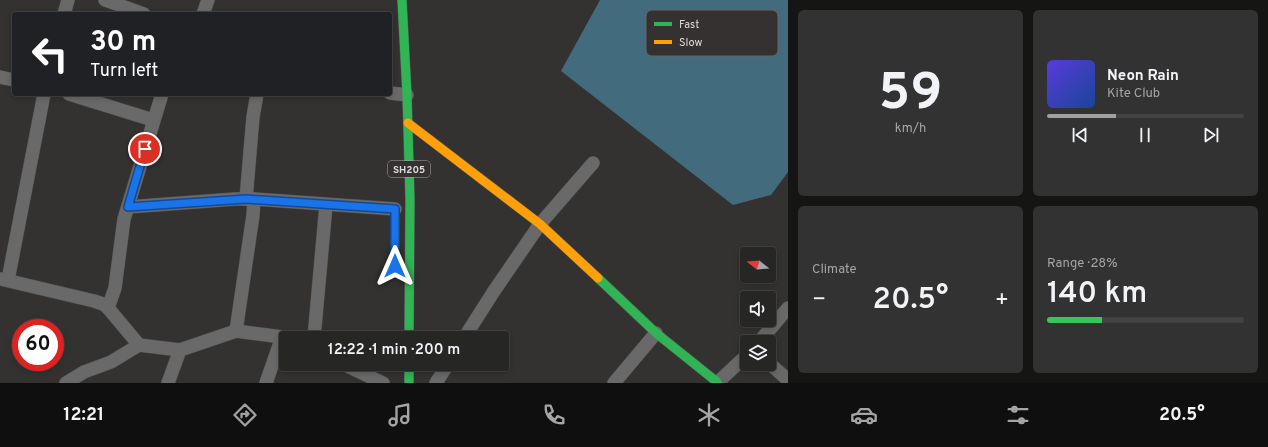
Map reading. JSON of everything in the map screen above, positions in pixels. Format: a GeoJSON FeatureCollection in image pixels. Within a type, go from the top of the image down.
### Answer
{"type":"FeatureCollection","features":[{"type":"Feature","properties":{"kind":"street"},"geometry":{"type":"LineString","coordinates":[[65,12],[68,0]]}},
{"type":"Feature","properties":{"kind":"street"},"geometry":{"type":"LineString","coordinates":[[105,0],[138,12]]}},
{"type":"Feature","properties":{"kind":"street"},"geometry":{"type":"LineString","coordinates":[[204,12],[208,0]]}},
{"type":"Feature","properties":{"kind":"street","name":"SH205"},"geometry":{"type":"LineString","coordinates":[[402,0],[397,94],[408,123],[410,200],[409,331]]}},
{"type":"Feature","properties":{"kind":"street"},"geometry":{"type":"LineString","coordinates":[[0,77],[12,80]]}},
{"type":"Feature","properties":{"kind":"street"},"geometry":{"type":"LineString","coordinates":[[44,96],[4,279],[103,304],[139,346]]}},
{"type":"Feature","properties":{"kind":"street"},"geometry":{"type":"LineString","coordinates":[[75,96],[153,120]]}},
{"type":"Feature","properties":{"kind":"street"},"geometry":{"type":"LineString","coordinates":[[108,308],[115,288],[122,234],[128,207],[161,96]]}},
{"type":"Feature","properties":{"kind":"street"},"geometry":{"type":"LineString","coordinates":[[236,331],[253,215],[250,199],[253,117],[257,96]]}},
{"type":"Feature","properties":{"kind":"street"},"geometry":{"type":"LineString","coordinates":[[408,123],[540,224],[656,332],[717,383],[740,362]]}},
{"type":"Feature","properties":{"kind":"street"},"geometry":{"type":"LineString","coordinates":[[468,331],[494,290],[540,224],[593,163]]}},
{"type":"Feature","properties":{"kind":"street"},"geometry":{"type":"LineString","coordinates":[[128,207],[250,199],[395,209]]}},
{"type":"Feature","properties":{"kind":"street"},"geometry":{"type":"LineString","coordinates":[[315,331],[326,205]]}},
{"type":"Feature","properties":{"kind":"street"},"geometry":{"type":"LineString","coordinates":[[765,335],[788,308]]}},
{"type":"Feature","properties":{"kind":"street"},"geometry":{"type":"LineString","coordinates":[[66,383],[84,372],[111,362],[139,346],[180,350],[236,331],[279,336]]}},
{"type":"Feature","properties":{"kind":"street"},"geometry":{"type":"LineString","coordinates":[[614,383],[656,332]]}},
{"type":"Feature","properties":{"kind":"street"},"geometry":{"type":"LineString","coordinates":[[168,383],[180,350]]}},
{"type":"Feature","properties":{"kind":"street"},"geometry":{"type":"LineString","coordinates":[[266,383],[279,350]]}},
{"type":"Feature","properties":{"kind":"street"},"geometry":{"type":"LineString","coordinates":[[776,369],[788,380]]}},
{"type":"Feature","properties":{"kind":"street"},"geometry":{"type":"LineString","coordinates":[[358,371],[383,383]]}},
{"type":"Feature","properties":{"kind":"street"},"geometry":{"type":"LineString","coordinates":[[409,371],[409,383]]}},
{"type":"Feature","properties":{"kind":"street"},"geometry":{"type":"LineString","coordinates":[[436,383],[444,371]]}},
{"type":"Feature","properties":{"kind":"water"},"geometry":{"type":"Polygon","coordinates":[[[600,0],[788,0],[788,172],[771,195],[733,205],[561,71],[600,0]]]}},
{"type":"Feature","properties":{"kind":"traffic: fast"},"geometry":{"type":"LineString","coordinates":[[402,0],[410,200],[409,331]]}},
{"type":"Feature","properties":{"kind":"traffic: fast"},"geometry":{"type":"LineString","coordinates":[[598,278],[656,333],[717,382]]}},
{"type":"Feature","properties":{"kind":"traffic: fast"},"geometry":{"type":"LineString","coordinates":[[409,371],[409,383]]}},
{"type":"Feature","properties":{"kind":"traffic: slow"},"geometry":{"type":"LineString","coordinates":[[408,123],[540,224],[598,278]]}},
{"type":"Feature","properties":{"kind":"route"},"geometry":{"type":"LineString","coordinates":[[145,149],[128,207],[186,202],[254,199],[395,209],[395,266]]}}]}
